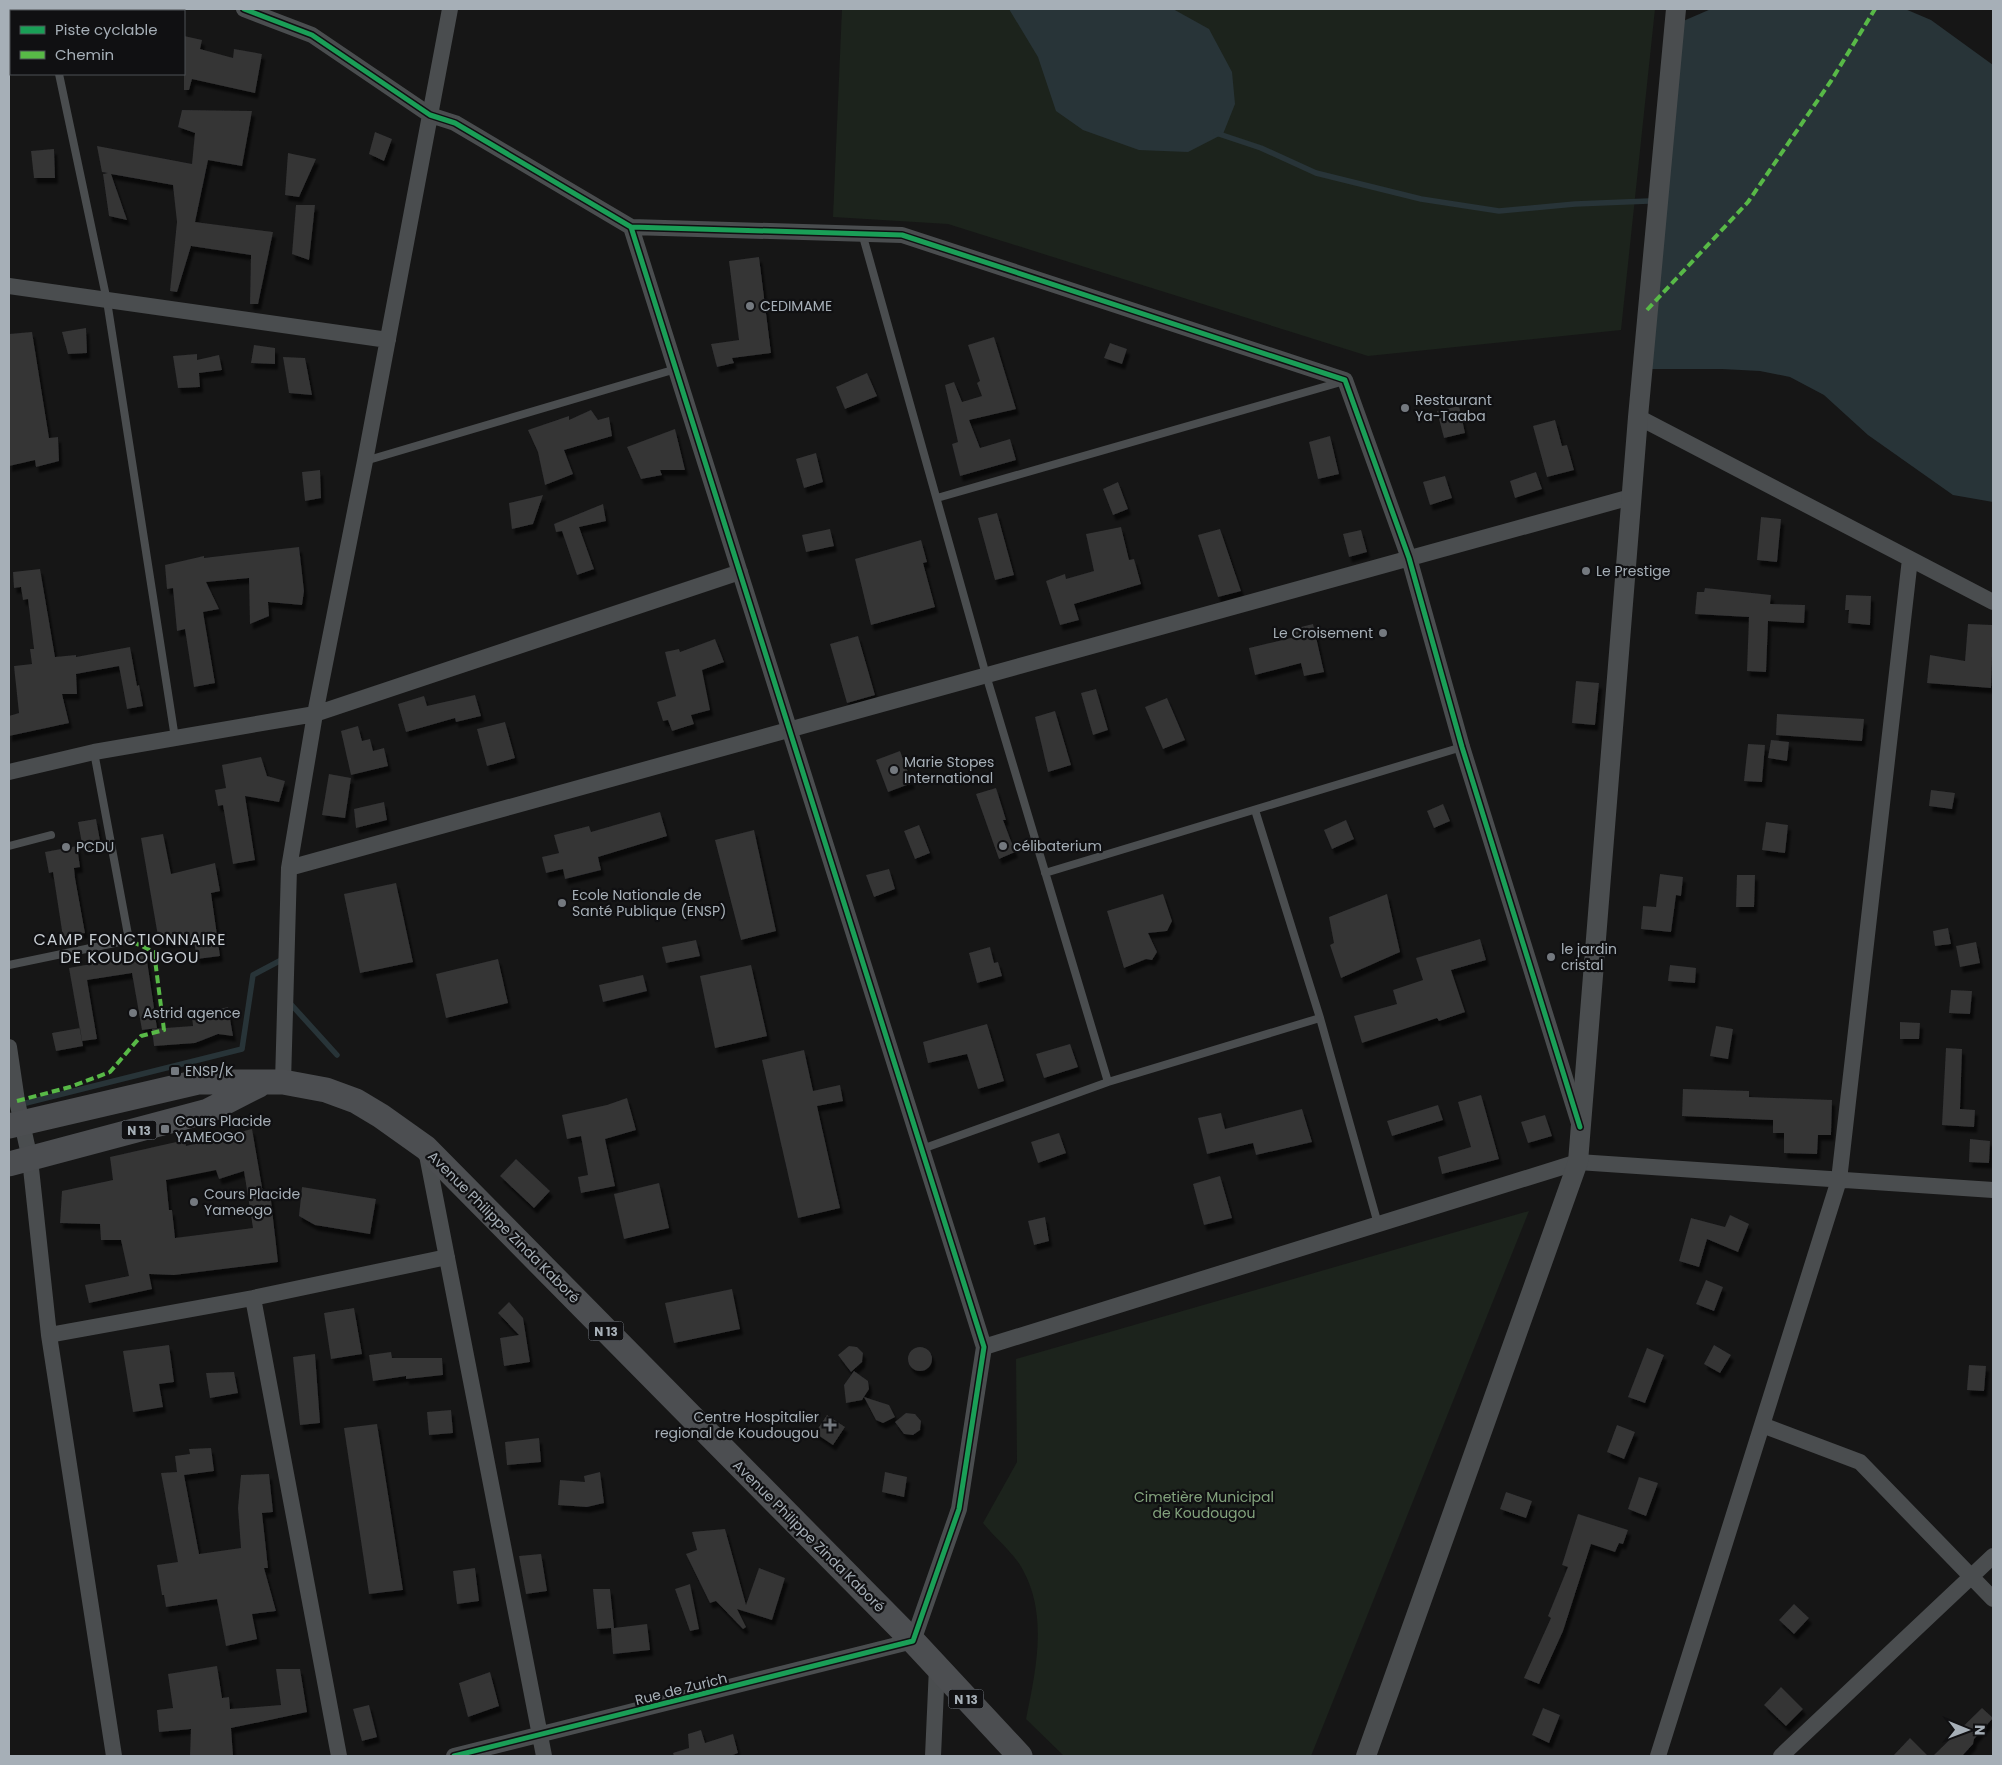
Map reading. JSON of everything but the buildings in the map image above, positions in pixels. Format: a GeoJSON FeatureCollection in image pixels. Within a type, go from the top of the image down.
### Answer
{"type":"FeatureCollection","features":[{"type":"Feature","properties":{"kind":"main road","name":"Avenue Philippe Zinda Kaboré"},"geometry":{"type":"LineString","coordinates":[[16,1124],[198,1082],[273,1082],[326,1090],[356,1101],[381,1116],[426,1148],[913,1641],[1020,1756]]}},
{"type":"Feature","properties":{"kind":"main road","name":"N 13"},"geometry":{"type":"LineString","coordinates":[[19,1161],[208,1111],[273,1082]]}},
{"type":"Feature","properties":{"kind":"street"},"geometry":{"type":"LineString","coordinates":[[244,9],[312,35],[430,115],[455,123],[631,227],[902,235],[1345,380],[1410,558],[1462,747],[1580,1128]]}},
{"type":"Feature","properties":{"kind":"street"},"geometry":{"type":"LineString","coordinates":[[273,1082],[289,868],[315,714],[365,461],[450,9]]}},
{"type":"Feature","properties":{"kind":"street"},"geometry":{"type":"LineString","coordinates":[[1366,1756],[1578,1162],[1631,497],[1676,9]]}},
{"type":"Feature","properties":{"kind":"street"},"geometry":{"type":"LineString","coordinates":[[631,227],[984,1347],[959,1509],[913,1641]]}},
{"type":"Feature","properties":{"kind":"street"},"geometry":{"type":"LineString","coordinates":[[9,286],[388,340]]}},
{"type":"Feature","properties":{"kind":"street"},"geometry":{"type":"LineString","coordinates":[[1638,417],[1993,602]]}},
{"type":"Feature","properties":{"kind":"street"},"geometry":{"type":"LineString","coordinates":[[289,868],[1631,497]]}},
{"type":"Feature","properties":{"kind":"street"},"geometry":{"type":"LineString","coordinates":[[1658,1756],[1839,1180],[1910,559]]}},
{"type":"Feature","properties":{"kind":"street"},"geometry":{"type":"LineString","coordinates":[[9,772],[94,752],[315,714],[740,572]]}},
{"type":"Feature","properties":{"kind":"street"},"geometry":{"type":"LineString","coordinates":[[9,1047],[17,1101],[16,1124],[19,1161],[114,1756]]}},
{"type":"Feature","properties":{"kind":"street"},"geometry":{"type":"LineString","coordinates":[[426,1148],[544,1756]]}},
{"type":"Feature","properties":{"kind":"street"},"geometry":{"type":"LineString","coordinates":[[984,1347],[1578,1162],[1993,1190]]}},
{"type":"Feature","properties":{"kind":"street"},"geometry":{"type":"LineString","coordinates":[[48,1334],[253,1298],[447,1258]]}},
{"type":"Feature","properties":{"kind":"street"},"geometry":{"type":"LineString","coordinates":[[253,1298],[339,1756]]}},
{"type":"Feature","properties":{"kind":"street"},"geometry":{"type":"LineString","coordinates":[[1762,1425],[1860,1462],[1993,1600]]}},
{"type":"Feature","properties":{"kind":"street"},"geometry":{"type":"LineString","coordinates":[[1781,1756],[1993,1556]]}},
{"type":"Feature","properties":{"kind":"street","name":"Rue de Zurich"},"geometry":{"type":"LineString","coordinates":[[454,1756],[541,1736],[913,1641]]}},
{"type":"Feature","properties":{"kind":"street"},"geometry":{"type":"LineString","coordinates":[[933,1756],[937,1667]]}},
{"type":"Feature","properties":{"kind":"lane"},"geometry":{"type":"LineString","coordinates":[[60,75],[106,301],[175,738]]}},
{"type":"Feature","properties":{"kind":"lane"},"geometry":{"type":"LineString","coordinates":[[862,233],[986,675],[1108,1082]]}},
{"type":"Feature","properties":{"kind":"lane"},"geometry":{"type":"LineString","coordinates":[[365,461],[676,369]]}},
{"type":"Feature","properties":{"kind":"lane"},"geometry":{"type":"LineString","coordinates":[[937,498],[1345,380]]}},
{"type":"Feature","properties":{"kind":"lane"},"geometry":{"type":"LineString","coordinates":[[1045,873],[1462,747]]}},
{"type":"Feature","properties":{"kind":"lane"},"geometry":{"type":"LineString","coordinates":[[9,965],[129,940],[94,752]]}},
{"type":"Feature","properties":{"kind":"lane"},"geometry":{"type":"LineString","coordinates":[[1255,810],[1320,1018],[1378,1224]]}},
{"type":"Feature","properties":{"kind":"lane"},"geometry":{"type":"LineString","coordinates":[[9,846],[51,835]]}},
{"type":"Feature","properties":{"kind":"lane"},"geometry":{"type":"LineString","coordinates":[[922,1148],[1108,1082],[1320,1018]]}},
{"type":"Feature","properties":{"kind":"green space"},"geometry":{"type":"Polygon","coordinates":[[[842,9],[1655,9],[1621,330],[1368,356],[948,224],[833,217],[842,9]]]}},
{"type":"Feature","properties":{"kind":"green space","name":"Cimetière Municipal de Koudougou"},"geometry":{"type":"Polygon","coordinates":[[[1529,1211],[1311,1756],[1064,1756],[1026,1719],[1038,1643],[1038,1624],[1031,1588],[1019,1564],[983,1523],[1017,1462],[1016,1359],[1529,1211]]]}},
{"type":"Feature","properties":{"kind":"shaded area"},"geometry":{"type":"Polygon","coordinates":[[[1009,9],[1173,9],[1209,29],[1232,72],[1235,104],[1223,134],[1188,152],[1139,150],[1083,130],[1056,111],[1038,57],[1009,9]]]}},
{"type":"Feature","properties":{"kind":"shaded area"},"geometry":{"type":"Polygon","coordinates":[[[1711,9],[1905,9],[1931,20],[1993,65],[1993,502],[1953,495],[1868,435],[1824,395],[1790,377],[1760,371],[1642,369],[1674,25],[1711,9]]]}},
{"type":"Feature","properties":{"kind":"waterway"},"geometry":{"type":"LineString","coordinates":[[1216,133],[1261,148],[1316,173],[1421,199],[1499,211],[1575,204],[1649,201]]}},
{"type":"Feature","properties":{"kind":"waterway"},"geometry":{"type":"LineString","coordinates":[[26,1103],[242,1049],[253,975],[285,958]]}},
{"type":"Feature","properties":{"kind":"waterway"},"geometry":{"type":"LineString","coordinates":[[288,1001],[337,1055]]}},
{"type":"Feature","properties":{"kind":"marked path"},"geometry":{"type":"LineString","coordinates":[[1647,310],[1748,202],[1831,81],[1875,9]]}},
{"type":"Feature","properties":{"kind":"marked path"},"geometry":{"type":"LineString","coordinates":[[17,1101],[70,1087],[110,1072],[141,1036],[164,1030],[154,952],[129,940]]}},
{"type":"Feature","properties":{"kind":"cycle path"},"geometry":{"type":"LineString","coordinates":[[244,9],[312,35],[430,115],[455,123],[631,227],[902,235],[1345,380],[1409,558],[1462,747],[1580,1127]]}},
{"type":"Feature","properties":{"kind":"cycle path"},"geometry":{"type":"LineString","coordinates":[[454,1756],[913,1641],[959,1509],[984,1347],[631,227]]}},
{"type":"Feature","properties":{"kind":"place","name":"CEDIMAME"},"geometry":{"type":"Point","coordinates":[750,306]}},
{"type":"Feature","properties":{"kind":"place","name":"Restaurant Ya-Taaba"},"geometry":{"type":"Point","coordinates":[1405,408]}},
{"type":"Feature","properties":{"kind":"place","name":"Le Prestige"},"geometry":{"type":"Point","coordinates":[1586,571]}},
{"type":"Feature","properties":{"kind":"place","name":"Le Croisement"},"geometry":{"type":"Point","coordinates":[1383,633]}},
{"type":"Feature","properties":{"kind":"place","name":"Marie Stopes International"},"geometry":{"type":"Point","coordinates":[894,770]}},
{"type":"Feature","properties":{"kind":"place","name":"célibaterium"},"geometry":{"type":"Point","coordinates":[1003,846]}},
{"type":"Feature","properties":{"kind":"place","name":"PCDU"},"geometry":{"type":"Point","coordinates":[66,847]}},
{"type":"Feature","properties":{"kind":"place","name":"Ecole Nationale de Santé Publique (ENSP)"},"geometry":{"type":"Point","coordinates":[562,903]}},
{"type":"Feature","properties":{"kind":"place","name":"le jardin cristal"},"geometry":{"type":"Point","coordinates":[1551,957]}},
{"type":"Feature","properties":{"kind":"place","name":"Astrid agence"},"geometry":{"type":"Point","coordinates":[133,1013]}},
{"type":"Feature","properties":{"kind":"place","name":"ENSP/K"},"geometry":{"type":"Point","coordinates":[175,1071]}},
{"type":"Feature","properties":{"kind":"place","name":"Cours Placide YAMEOGO"},"geometry":{"type":"Point","coordinates":[165,1129]}},
{"type":"Feature","properties":{"kind":"place","name":"Cours Placide Yameogo"},"geometry":{"type":"Point","coordinates":[194,1202]}},
{"type":"Feature","properties":{"kind":"place","name":"Centre Hospitalier regional de Koudougou"},"geometry":{"type":"Point","coordinates":[830,1425]}},
{"type":"Feature","properties":{"kind":"district","name":"CAMP FONCTIONNAIRE DE KOUDOUGOU"},"geometry":{"type":"Point","coordinates":[130,948]}}]}
